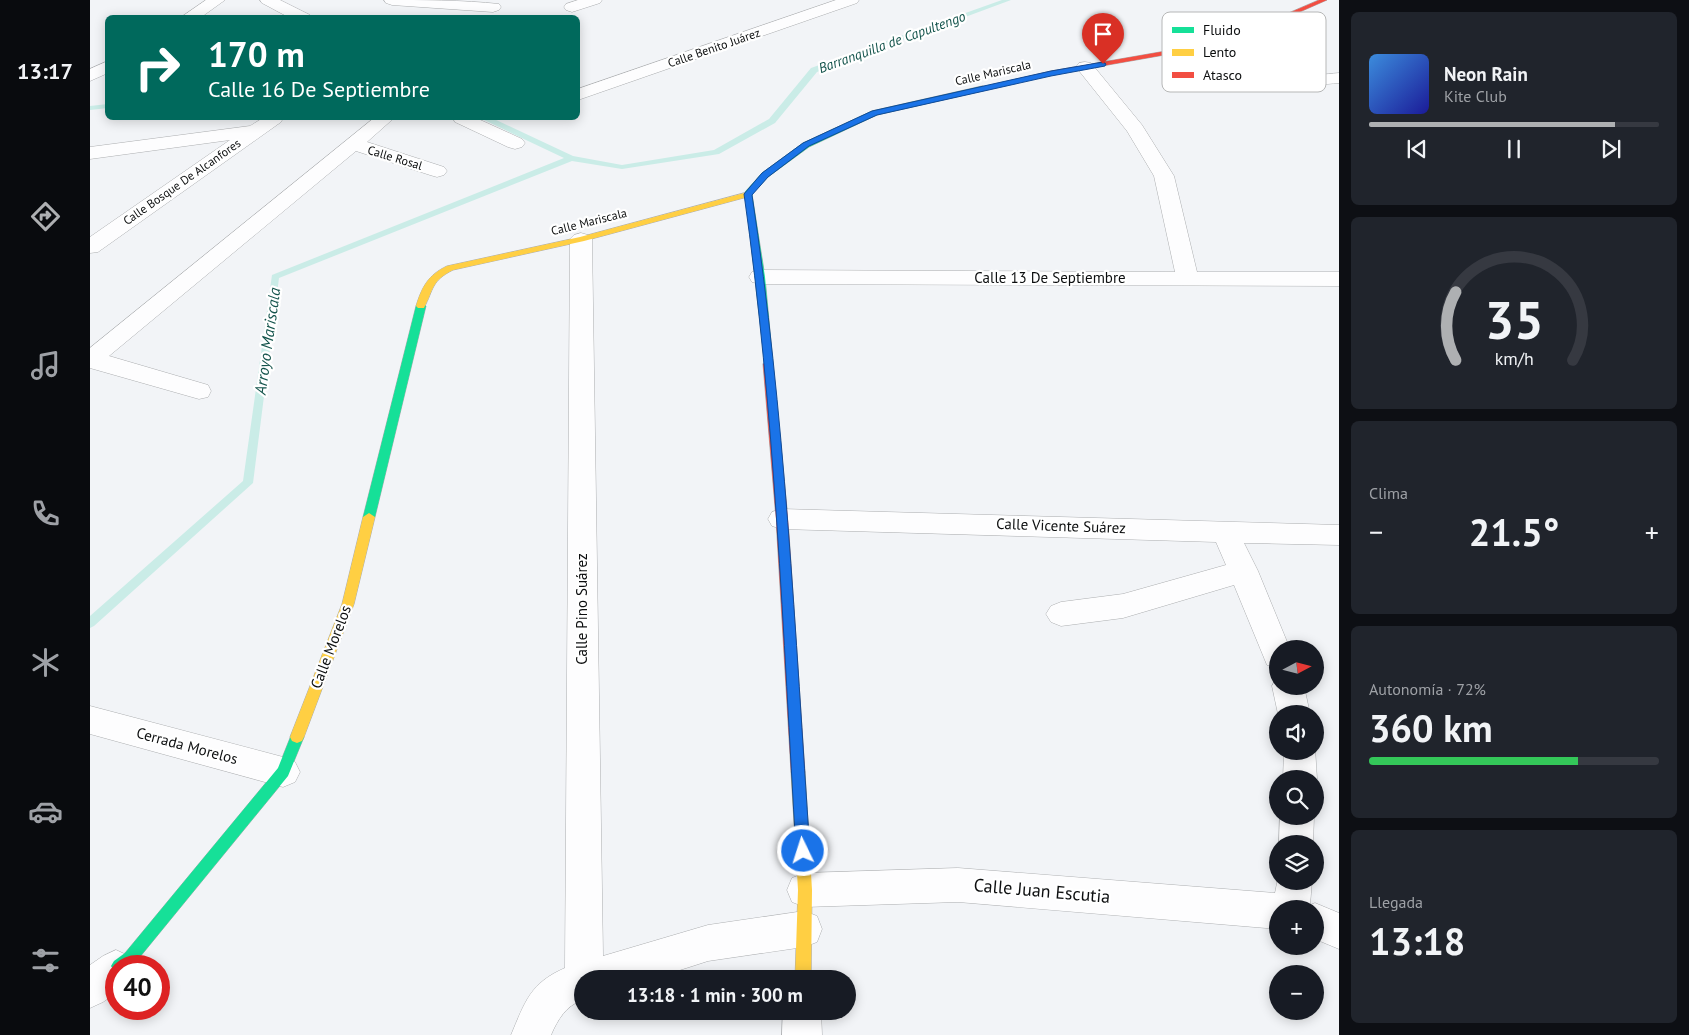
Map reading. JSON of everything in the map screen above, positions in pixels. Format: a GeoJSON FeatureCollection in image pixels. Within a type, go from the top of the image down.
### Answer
{"type":"FeatureCollection","features":[{"type":"Feature","properties":{"kind":"street"},"geometry":{"type":"LineString","coordinates":[[193,15],[217,0]]}},
{"type":"Feature","properties":{"kind":"street"},"geometry":{"type":"LineString","coordinates":[[268,0],[291,15]]}},
{"type":"Feature","properties":{"kind":"street"},"geometry":{"type":"LineString","coordinates":[[392,0],[492,7]]}},
{"type":"Feature","properties":{"kind":"street"},"geometry":{"type":"LineString","coordinates":[[572,7],[594,0]]}},
{"type":"Feature","properties":{"kind":"street","name":"Calle Benito Juárez"},"geometry":{"type":"LineString","coordinates":[[580,94],[851,0]]}},
{"type":"Feature","properties":{"kind":"street","name":"Calle Mariscala"},"geometry":{"type":"LineString","coordinates":[[1297,12],[1324,0]]}},
{"type":"Feature","properties":{"kind":"street","name":"Calle Mariscala"},"geometry":{"type":"LineString","coordinates":[[436,274],[450,268],[581,239],[748,194],[765,175],[806,145],[875,113],[1085,67],[1162,54]]}},
{"type":"Feature","properties":{"kind":"street"},"geometry":{"type":"LineString","coordinates":[[1085,67],[1135,129],[1164,176],[1188,278]]}},
{"type":"Feature","properties":{"kind":"street"},"geometry":{"type":"LineString","coordinates":[[90,76],[105,68]]}},
{"type":"Feature","properties":{"kind":"street"},"geometry":{"type":"LineString","coordinates":[[1326,78],[1339,78]]}},
{"type":"Feature","properties":{"kind":"street","name":"Calle Bosque De Alcanfores"},"geometry":{"type":"LineString","coordinates":[[90,247],[271,120]]}},
{"type":"Feature","properties":{"kind":"street"},"geometry":{"type":"LineString","coordinates":[[91,360],[383,120]]}},
{"type":"Feature","properties":{"kind":"street"},"geometry":{"type":"LineString","coordinates":[[466,120],[515,143]]}},
{"type":"Feature","properties":{"kind":"street"},"geometry":{"type":"LineString","coordinates":[[90,153],[254,132]]}},
{"type":"Feature","properties":{"kind":"street","name":"Calle Rosal"},"geometry":{"type":"LineString","coordinates":[[353,144],[437,171]]}},
{"type":"Feature","properties":{"kind":"street"},"geometry":{"type":"LineString","coordinates":[[748,194],[760,277],[782,519],[805,890],[803,970]]}},
{"type":"Feature","properties":{"kind":"street","name":"Calle Pino Suárez"},"geometry":{"type":"LineString","coordinates":[[581,239],[583,970]]}},
{"type":"Feature","properties":{"kind":"street","name":"Calle Morelos"},"geometry":{"type":"LineString","coordinates":[[132,955],[283,772],[348,604],[426,288],[436,274]]}},
{"type":"Feature","properties":{"kind":"street","name":"Calle 13 De Septiembre"},"geometry":{"type":"LineString","coordinates":[[760,277],[1188,278],[1338,284]]}},
{"type":"Feature","properties":{"kind":"street"},"geometry":{"type":"LineString","coordinates":[[91,360],[199,391]]}},
{"type":"Feature","properties":{"kind":"street","name":"Calle Vicente Suárez"},"geometry":{"type":"LineString","coordinates":[[782,519],[1339,535]]}},
{"type":"Feature","properties":{"kind":"street"},"geometry":{"type":"LineString","coordinates":[[1225,531],[1244,571],[1272,640]]}},
{"type":"Feature","properties":{"kind":"street"},"geometry":{"type":"LineString","coordinates":[[1061,614],[1123,606],[1244,571]]}},
{"type":"Feature","properties":{"kind":"street","name":"Cerrada Morelos"},"geometry":{"type":"LineString","coordinates":[[90,720],[283,772]]}},
{"type":"Feature","properties":{"kind":"street","name":"Calle Juan Escutia"},"geometry":{"type":"LineString","coordinates":[[805,890],[958,885],[1269,910]]}},
{"type":"Feature","properties":{"kind":"street"},"geometry":{"type":"LineString","coordinates":[[1324,925],[1339,931]]}},
{"type":"Feature","properties":{"kind":"street"},"geometry":{"type":"LineString","coordinates":[[620,970],[708,944],[804,929]]}},
{"type":"Feature","properties":{"kind":"street"},"geometry":{"type":"LineString","coordinates":[[90,989],[105,977]]}},
{"type":"Feature","properties":{"kind":"street","name":"Calle Pino Suárez"},"geometry":{"type":"LineString","coordinates":[[531,1035],[552,996],[562,987],[574,983]]}},
{"type":"Feature","properties":{"kind":"street"},"geometry":{"type":"LineString","coordinates":[[802,1020],[802,1035]]}},
{"type":"Feature","properties":{"kind":"waterway","name":"Barranquilla de Capultengo"},"geometry":{"type":"LineString","coordinates":[[571,158],[622,167],[716,152],[772,121],[814,70],[1008,0]]}},
{"type":"Feature","properties":{"kind":"waterway","name":"Barranquilla de Capultengo"},"geometry":{"type":"LineString","coordinates":[[90,108],[105,106]]}},
{"type":"Feature","properties":{"kind":"waterway","name":"Barranquilla de Capultengo"},"geometry":{"type":"LineString","coordinates":[[491,120],[571,158]]}},
{"type":"Feature","properties":{"kind":"waterway","name":"Arroyo Mariscala"},"geometry":{"type":"LineString","coordinates":[[90,623],[248,483],[275,277],[571,158]]}},
{"type":"Feature","properties":{"kind":"traffic: fast"},"geometry":{"type":"LineString","coordinates":[[768,364],[760,277],[748,194],[765,175],[806,145],[875,113],[983,88]]}},
{"type":"Feature","properties":{"kind":"traffic: fast"},"geometry":{"type":"LineString","coordinates":[[369,517],[421,306]]}},
{"type":"Feature","properties":{"kind":"traffic: fast"},"geometry":{"type":"LineString","coordinates":[[132,955],[283,772],[297,737]]}},
{"type":"Feature","properties":{"kind":"traffic: slow"},"geometry":{"type":"LineString","coordinates":[[421,306],[425,292],[433,278],[450,268],[581,239],[748,194]]}},
{"type":"Feature","properties":{"kind":"traffic: slow"},"geometry":{"type":"LineString","coordinates":[[297,737],[348,604],[369,517]]}},
{"type":"Feature","properties":{"kind":"traffic: slow"},"geometry":{"type":"LineString","coordinates":[[798,772],[805,890],[803,970]]}},
{"type":"Feature","properties":{"kind":"traffic: jam"},"geometry":{"type":"LineString","coordinates":[[1296,12],[1324,0]]}},
{"type":"Feature","properties":{"kind":"traffic: jam"},"geometry":{"type":"LineString","coordinates":[[983,88],[1051,73],[1162,54]]}},
{"type":"Feature","properties":{"kind":"traffic: jam"},"geometry":{"type":"LineString","coordinates":[[768,364],[782,519],[798,772]]}},
{"type":"Feature","properties":{"kind":"route"},"geometry":{"type":"LineString","coordinates":[[803,851],[782,519],[760,277],[748,194],[765,175],[806,145],[875,113],[1051,73],[1103,64]]}}]}
